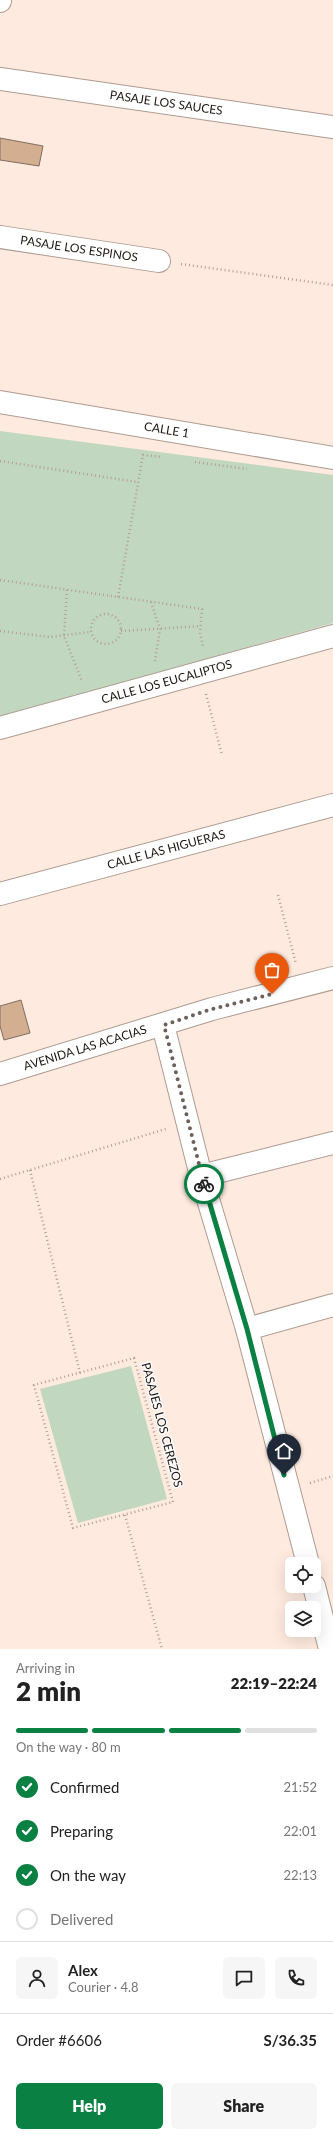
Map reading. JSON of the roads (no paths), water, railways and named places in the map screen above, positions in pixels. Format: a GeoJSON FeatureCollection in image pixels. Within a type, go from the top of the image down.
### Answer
{"type":"FeatureCollection","features":[{"type":"Feature","properties":{"kind":"street","name":"PASAJE LOS SAUCES"},"geometry":{"type":"LineString","coordinates":[[0,79],[333,127]]}},
{"type":"Feature","properties":{"kind":"street","name":"PASAJE LOS ESPINOS"},"geometry":{"type":"LineString","coordinates":[[0,237],[159,261]]}},
{"type":"Feature","properties":{"kind":"street","name":"CALLE 1"},"geometry":{"type":"LineString","coordinates":[[0,402],[333,458]]}},
{"type":"Feature","properties":{"kind":"street","name":"CALLE LOS EUCALIPTOS"},"geometry":{"type":"LineString","coordinates":[[0,728],[202,662],[333,636]]}},
{"type":"Feature","properties":{"kind":"street","name":"CALLE LAS HIGUERAS"},"geometry":{"type":"LineString","coordinates":[[0,894],[333,805]]}},
{"type":"Feature","properties":{"kind":"street","name":"AVENIDA LAS ACACIAS"},"geometry":{"type":"LineString","coordinates":[[2,1067],[164,1025],[212,1009],[333,978]]}},
{"type":"Feature","properties":{"kind":"street"},"geometry":{"type":"LineString","coordinates":[[164,1025],[201,1176],[247,1329],[306,1557]]}},
{"type":"Feature","properties":{"kind":"street"},"geometry":{"type":"LineString","coordinates":[[201,1176],[333,1143]]}},
{"type":"Feature","properties":{"kind":"street"},"geometry":{"type":"LineString","coordinates":[[247,1329],[333,1305]]}},
{"type":"Feature","properties":{"kind":"street"},"geometry":{"type":"LineString","coordinates":[[315,1593],[326,1647]]}}]}
